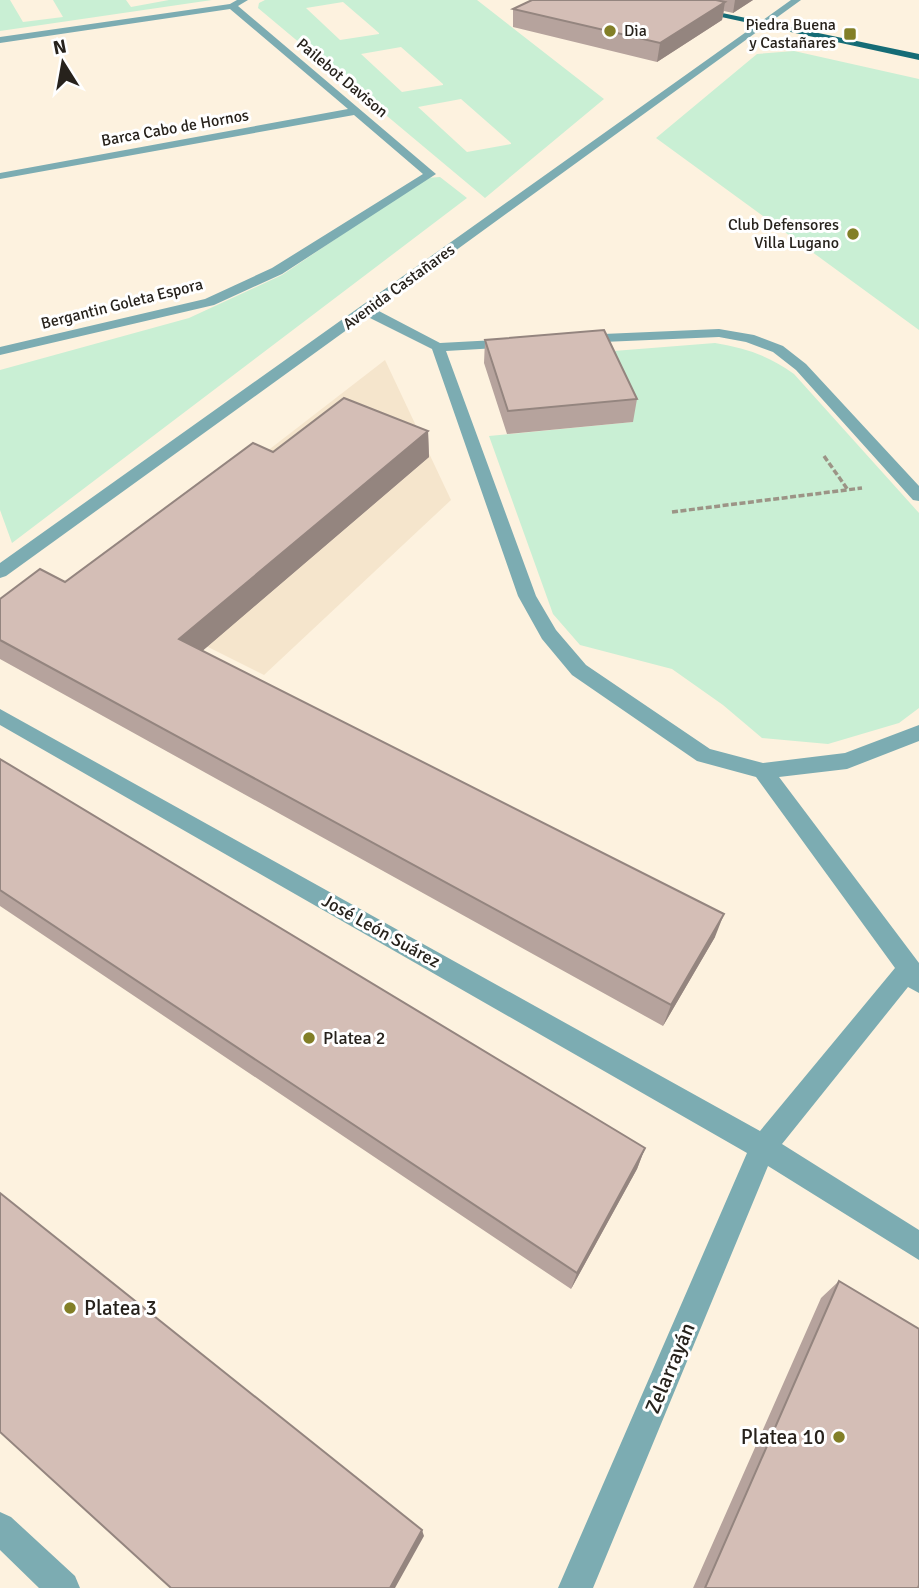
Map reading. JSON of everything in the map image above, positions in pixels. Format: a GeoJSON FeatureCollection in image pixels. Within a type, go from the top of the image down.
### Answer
{"type":"FeatureCollection","features":[{"type":"Feature","properties":{"kind":"main road"},"geometry":{"type":"LineString","coordinates":[[647,0],[919,57]]}},
{"type":"Feature","properties":{"kind":"street"},"geometry":{"type":"LineString","coordinates":[[0,40],[233,6],[244,0]]}},
{"type":"Feature","properties":{"kind":"street","name":"Avenida Castañares"},"geometry":{"type":"LineString","coordinates":[[0,572],[797,0]]}},
{"type":"Feature","properties":{"kind":"street","name":"Pailebot Davison"},"geometry":{"type":"LineString","coordinates":[[233,6],[430,174]]}},
{"type":"Feature","properties":{"kind":"street","name":"Barca Cabo de Hornos"},"geometry":{"type":"LineString","coordinates":[[0,176],[356,111]]}},
{"type":"Feature","properties":{"kind":"street","name":"Bergantin Goleta Espora"},"geometry":{"type":"LineString","coordinates":[[0,351],[209,302],[277,271],[430,174]]}},
{"type":"Feature","properties":{"kind":"street"},"geometry":{"type":"LineString","coordinates":[[366,310],[438,347],[531,342]]}},
{"type":"Feature","properties":{"kind":"street"},"geometry":{"type":"LineString","coordinates":[[558,340],[719,333],[749,338],[778,349],[801,367],[919,496]]}},
{"type":"Feature","properties":{"kind":"street"},"geometry":{"type":"LineString","coordinates":[[438,347],[527,596],[549,634],[579,670],[704,755],[763,771],[847,761],[919,733]]}},
{"type":"Feature","properties":{"kind":"street","name":"José León Suárez"},"geometry":{"type":"LineString","coordinates":[[0,716],[763,1147],[919,1246]]}},
{"type":"Feature","properties":{"kind":"street"},"geometry":{"type":"LineString","coordinates":[[763,771],[914,975]]}},
{"type":"Feature","properties":{"kind":"street","name":"Zelarrayán"},"geometry":{"type":"LineString","coordinates":[[575,1588],[591,1556],[763,1147],[914,975]]}},
{"type":"Feature","properties":{"kind":"street"},"geometry":{"type":"LineString","coordinates":[[0,1528],[63,1588]]}},
{"type":"Feature","properties":{"kind":"path"},"geometry":{"type":"LineString","coordinates":[[824,456],[848,490]]}},
{"type":"Feature","properties":{"kind":"path"},"geometry":{"type":"LineString","coordinates":[[672,512],[906,482]]}},
{"type":"Feature","properties":{"kind":"shaded area"},"geometry":{"type":"Polygon","coordinates":[[[385,360],[451,500],[264,675],[90,588],[385,360]]]}},
{"type":"Feature","properties":{"kind":"green space"},"geometry":{"type":"Polygon","coordinates":[[[0,0],[10,0],[23,22],[63,17],[53,0],[126,0],[131,7],[169,0],[212,0],[0,31],[0,0]]]}},
{"type":"Feature","properties":{"kind":"green space"},"geometry":{"type":"Polygon","coordinates":[[[265,0],[477,0],[604,99],[485,198],[258,8],[259,3],[265,0]],[[343,2],[306,8],[340,40],[379,34],[379,33],[343,2]],[[401,47],[361,54],[402,92],[443,85],[401,47]],[[461,99],[418,107],[467,152],[511,144],[461,99]]]}},
{"type":"Feature","properties":{"kind":"green space","name":"Club Defensores Villa Lugano"},"geometry":{"type":"Polygon","coordinates":[[[794,51],[919,79],[919,330],[656,138],[757,54],[794,51]]]}},
{"type":"Feature","properties":{"kind":"green space"},"geometry":{"type":"Polygon","coordinates":[[[440,177],[467,198],[12,543],[0,510],[0,370],[189,318],[282,275],[426,178],[440,177]]]}},
{"type":"Feature","properties":{"kind":"green space"},"geometry":{"type":"Polygon","coordinates":[[[715,343],[757,354],[794,374],[919,513],[919,708],[899,723],[828,744],[762,738],[723,705],[672,669],[580,645],[553,614],[489,436],[633,422],[601,352],[715,343]]]}},
{"type":"Feature","properties":{"kind":"building"},"geometry":{"type":"Polygon","coordinates":[[[532,0],[725,2],[660,43],[513,9],[532,0]]]}},
{"type":"Feature","properties":{"kind":"building"},"geometry":{"type":"Polygon","coordinates":[[[604,330],[637,399],[508,411],[485,340],[604,330]]]}},
{"type":"Feature","properties":{"kind":"building"},"geometry":{"type":"Polygon","coordinates":[[[344,398],[428,431],[179,639],[724,914],[671,1005],[0,640],[0,599],[40,569],[65,582],[253,443],[273,452],[344,398]]]}},
{"type":"Feature","properties":{"kind":"building","name":"Platea 2"},"geometry":{"type":"Polygon","coordinates":[[[0,759],[645,1148],[577,1273],[0,890],[0,759]]]}},
{"type":"Feature","properties":{"kind":"building","name":"Platea 3"},"geometry":{"type":"Polygon","coordinates":[[[0,1193],[422,1530],[390,1588],[171,1588],[0,1432],[0,1193]]]}},
{"type":"Feature","properties":{"kind":"building","name":"Platea 10"},"geometry":{"type":"Polygon","coordinates":[[[839,1281],[919,1329],[918,1588],[705,1588],[839,1281]]]}},
{"type":"Feature","properties":{"kind":"place","name":"Dia"},"geometry":{"type":"Point","coordinates":[610,31]}},
{"type":"Feature","properties":{"kind":"place","name":"Piedra Buena y Castañares"},"geometry":{"type":"Point","coordinates":[850,34]}},
{"type":"Feature","properties":{"kind":"place","name":"Club Defensores Villa Lugano"},"geometry":{"type":"Point","coordinates":[853,234]}},
{"type":"Feature","properties":{"kind":"place","name":"Platea 2"},"geometry":{"type":"Point","coordinates":[309,1038]}},
{"type":"Feature","properties":{"kind":"place","name":"Platea 3"},"geometry":{"type":"Point","coordinates":[70,1308]}},
{"type":"Feature","properties":{"kind":"place","name":"Platea 10"},"geometry":{"type":"Point","coordinates":[839,1437]}}]}
